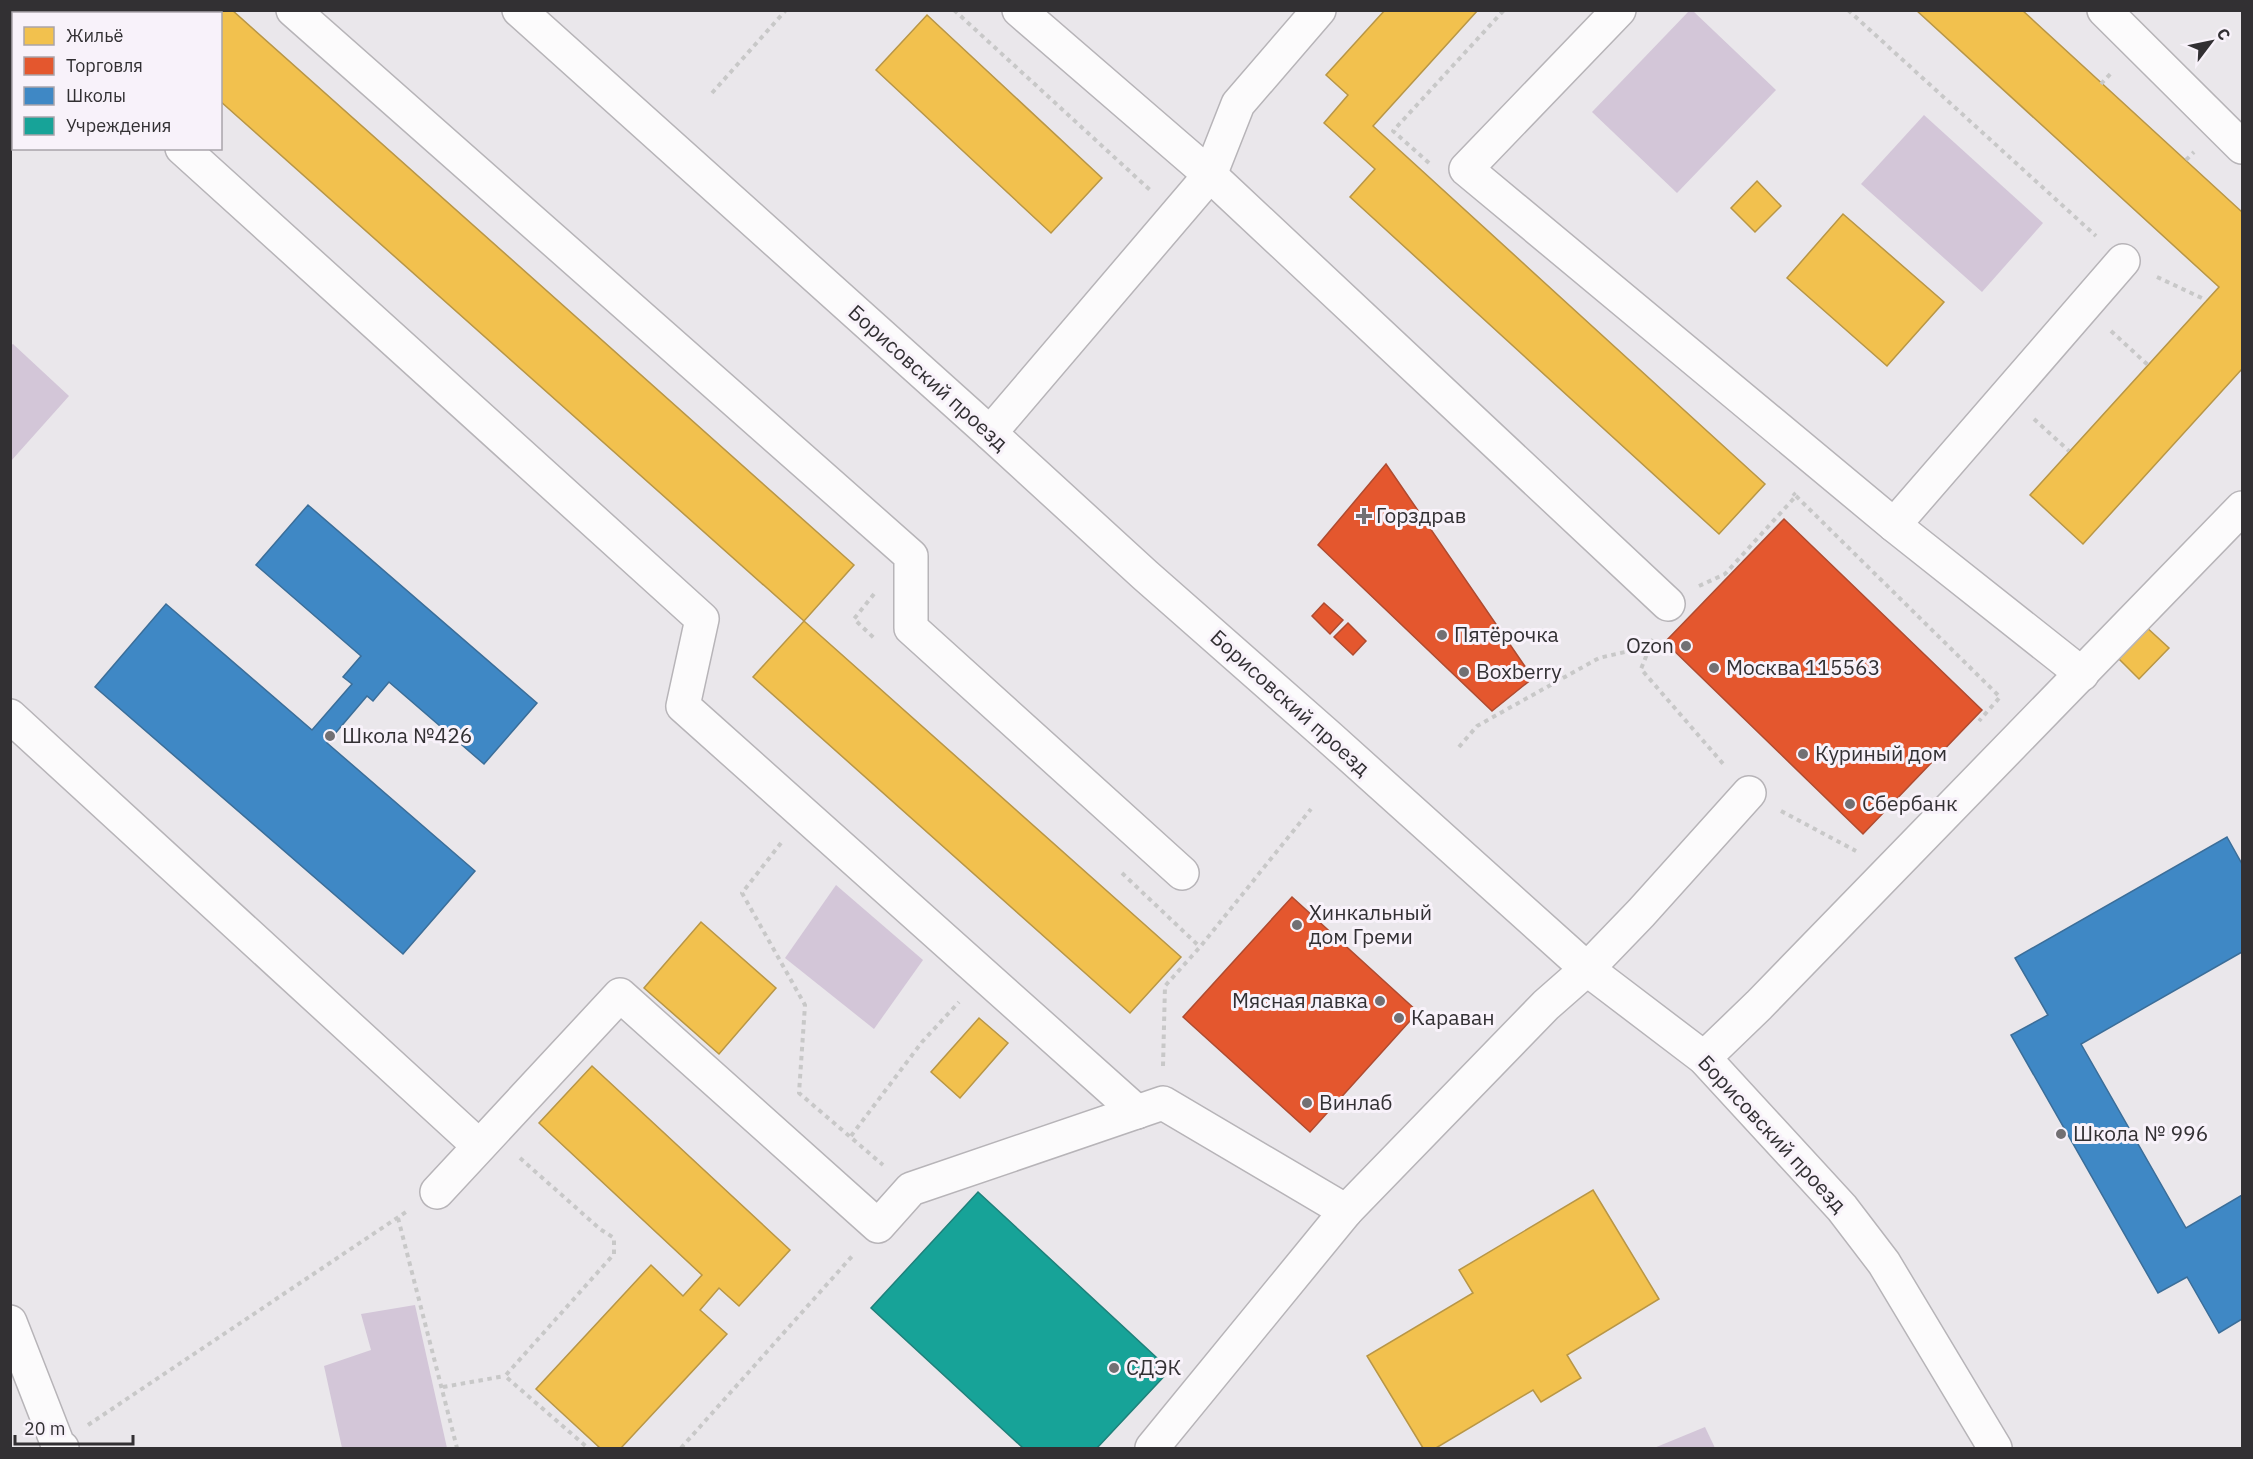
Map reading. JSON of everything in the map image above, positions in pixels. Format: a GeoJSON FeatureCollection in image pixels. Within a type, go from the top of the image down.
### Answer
{"type":"FeatureCollection","features":[{"type":"Feature","properties":{"kind":"street"},"geometry":{"type":"LineString","coordinates":[[293,10],[910,556],[911,628],[1182,873]]}},
{"type":"Feature","properties":{"kind":"street","name":"Борисовский проезд"},"geometry":{"type":"LineString","coordinates":[[519,10],[1145,575],[1587,969],[1704,1058],[1842,1208],[1884,1263],[1995,1449]]}},
{"type":"Feature","properties":{"kind":"street"},"geometry":{"type":"LineString","coordinates":[[1019,10],[1210,175],[1668,604]]}},
{"type":"Feature","properties":{"kind":"street"},"geometry":{"type":"LineString","coordinates":[[990,433],[1210,175],[1238,104],[1319,10]]}},
{"type":"Feature","properties":{"kind":"street"},"geometry":{"type":"LineString","coordinates":[[1618,10],[1466,169],[1894,525],[2082,674]]}},
{"type":"Feature","properties":{"kind":"street"},"geometry":{"type":"LineString","coordinates":[[2104,10],[2242,147]]}},
{"type":"Feature","properties":{"kind":"street"},"geometry":{"type":"LineString","coordinates":[[184,150],[702,619],[683,706],[984,975],[1150,1107],[1346,1211]]}},
{"type":"Feature","properties":{"kind":"street"},"geometry":{"type":"LineString","coordinates":[[1894,525],[2123,261]]}},
{"type":"Feature","properties":{"kind":"street"},"geometry":{"type":"LineString","coordinates":[[1704,1058],[1759,1005],[2242,508]]}},
{"type":"Feature","properties":{"kind":"street"},"geometry":{"type":"LineString","coordinates":[[10,716],[479,1146]]}},
{"type":"Feature","properties":{"kind":"street"},"geometry":{"type":"LineString","coordinates":[[1152,1449],[1346,1211],[1546,1005],[1587,969],[1641,913],[1749,793]]}},
{"type":"Feature","properties":{"kind":"street"},"geometry":{"type":"LineString","coordinates":[[437,1192],[620,995],[878,1226],[912,1189],[1150,1107]]}},
{"type":"Feature","properties":{"kind":"street"},"geometry":{"type":"LineString","coordinates":[[10,1322],[58,1447]]}},
{"type":"Feature","properties":{"kind":"path"},"geometry":{"type":"LineString","coordinates":[[712,93],[786,10]]}},
{"type":"Feature","properties":{"kind":"path"},"geometry":{"type":"LineString","coordinates":[[954,10],[1176,213]]}},
{"type":"Feature","properties":{"kind":"path"},"geometry":{"type":"LineString","coordinates":[[1437,171],[1393,131],[1504,10]]}},
{"type":"Feature","properties":{"kind":"path"},"geometry":{"type":"LineString","coordinates":[[1848,10],[2123,261],[2206,300]]}},
{"type":"Feature","properties":{"kind":"path"},"geometry":{"type":"LineString","coordinates":[[2084,306],[2148,365]]}},
{"type":"Feature","properties":{"kind":"path"},"geometry":{"type":"LineString","coordinates":[[2007,394],[2069,451]]}},
{"type":"Feature","properties":{"kind":"path"},"geometry":{"type":"LineString","coordinates":[[1787,488],[2000,697],[1977,723]]}},
{"type":"Feature","properties":{"kind":"path"},"geometry":{"type":"LineString","coordinates":[[1796,496],[1725,574],[1703,583],[1668,604],[1641,669],[1749,793],[1863,855]]}},
{"type":"Feature","properties":{"kind":"path"},"geometry":{"type":"LineString","coordinates":[[875,592],[854,620],[880,644]]}},
{"type":"Feature","properties":{"kind":"path"},"geometry":{"type":"LineString","coordinates":[[1459,747],[1477,726],[1599,658],[1650,646]]}},
{"type":"Feature","properties":{"kind":"path"},"geometry":{"type":"LineString","coordinates":[[1150,1107],[1165,986],[1200,947],[1311,809]]}},
{"type":"Feature","properties":{"kind":"path"},"geometry":{"type":"LineString","coordinates":[[803,813],[742,893],[805,1005],[799,1093],[912,1189]]}},
{"type":"Feature","properties":{"kind":"path"},"geometry":{"type":"LineString","coordinates":[[1114,865],[1200,947]]}},
{"type":"Feature","properties":{"kind":"path"},"geometry":{"type":"LineString","coordinates":[[851,1137],[922,1042],[984,975]]}},
{"type":"Feature","properties":{"kind":"path"},"geometry":{"type":"LineString","coordinates":[[443,1387],[505,1376],[614,1254],[614,1238],[600,1229],[518,1156]]}},
{"type":"Feature","properties":{"kind":"path"},"geometry":{"type":"LineString","coordinates":[[58,1447],[437,1192]]}},
{"type":"Feature","properties":{"kind":"path"},"geometry":{"type":"LineString","coordinates":[[398,1218],[457,1449]]}},
{"type":"Feature","properties":{"kind":"path"},"geometry":{"type":"LineString","coordinates":[[681,1449],[878,1226]]}},
{"type":"Feature","properties":{"kind":"path"},"geometry":{"type":"LineString","coordinates":[[505,1376],[588,1449]]}},
{"type":"Feature","properties":{"kind":"shaded area"},"geometry":{"type":"Polygon","coordinates":[[[1689,11],[1693,11],[1776,90],[1677,193],[1592,112],[1689,11]]]}},
{"type":"Feature","properties":{"kind":"shaded area"},"geometry":{"type":"Polygon","coordinates":[[[1924,115],[2043,223],[1982,292],[1861,184],[1924,115]]]}},
{"type":"Feature","properties":{"kind":"shaded area"},"geometry":{"type":"Polygon","coordinates":[[[13,344],[69,396],[11,461],[10,346],[13,344]]]}},
{"type":"Feature","properties":{"kind":"shaded area"},"geometry":{"type":"Polygon","coordinates":[[[836,885],[923,960],[874,1029],[785,958],[836,885]]]}},
{"type":"Feature","properties":{"kind":"shaded area"},"geometry":{"type":"Polygon","coordinates":[[[415,1305],[447,1448],[342,1448],[324,1366],[371,1350],[361,1314],[415,1305]]]}},
{"type":"Feature","properties":{"kind":"shaded area"},"geometry":{"type":"Polygon","coordinates":[[[1705,1427],[1715,1448],[1654,1448],[1705,1427]]]}},
{"type":"Feature","properties":{"kind":"building: Жильё"},"geometry":{"type":"Polygon","coordinates":[[[119,10],[232,10],[854,565],[804,621],[222,103],[222,12],[121,12],[119,10]]]}},
{"type":"Feature","properties":{"kind":"building: Жильё"},"geometry":{"type":"Polygon","coordinates":[[[1385,10],[1478,10],[1373,126],[1765,484],[1719,534],[1350,197],[1375,169],[1324,123],[1348,95],[1326,75],[1385,10]]]}},
{"type":"Feature","properties":{"kind":"building: Жильё"},"geometry":{"type":"Polygon","coordinates":[[[1916,10],[2022,10],[2242,212],[2242,369],[2083,544],[2030,495],[2219,287],[1916,10]]]}},
{"type":"Feature","properties":{"kind":"building: Жильё"},"geometry":{"type":"Polygon","coordinates":[[[927,15],[1102,178],[1051,233],[876,70],[927,15]]]}},
{"type":"Feature","properties":{"kind":"building: Жильё"},"geometry":{"type":"Polygon","coordinates":[[[1757,181],[1781,206],[1755,232],[1731,208],[1757,181]]]}},
{"type":"Feature","properties":{"kind":"building: Жильё"},"geometry":{"type":"Polygon","coordinates":[[[1843,214],[1944,302],[1887,366],[1787,278],[1843,214]]]}},
{"type":"Feature","properties":{"kind":"building: Жильё"},"geometry":{"type":"Polygon","coordinates":[[[804,621],[1181,957],[1130,1013],[753,677],[804,621]]]}},
{"type":"Feature","properties":{"kind":"building: Жильё"},"geometry":{"type":"Polygon","coordinates":[[[2144,625],[2169,648],[2139,679],[2115,655],[2144,625]]]}},
{"type":"Feature","properties":{"kind":"building: Жильё"},"geometry":{"type":"Polygon","coordinates":[[[701,922],[776,988],[719,1054],[644,988],[701,922]]]}},
{"type":"Feature","properties":{"kind":"building: Жильё"},"geometry":{"type":"Polygon","coordinates":[[[979,1018],[1008,1043],[960,1098],[931,1072],[979,1018]]]}},
{"type":"Feature","properties":{"kind":"building: Жильё"},"geometry":{"type":"Polygon","coordinates":[[[592,1066],[790,1250],[739,1306],[719,1288],[700,1310],[727,1334],[621,1448],[600,1448],[536,1389],[651,1265],[683,1296],[702,1275],[539,1123],[592,1066]]]}},
{"type":"Feature","properties":{"kind":"building: Жильё"},"geometry":{"type":"Polygon","coordinates":[[[1593,1190],[1659,1299],[1567,1355],[1581,1378],[1541,1402],[1533,1390],[1436,1448],[1423,1448],[1367,1356],[1473,1293],[1459,1270],[1593,1190]]]}},
{"type":"Feature","properties":{"kind":"building: Торговля"},"geometry":{"type":"Polygon","coordinates":[[[1386,464],[1533,678],[1492,711],[1318,545],[1386,464]]]}},
{"type":"Feature","properties":{"kind":"building: Торговля"},"geometry":{"type":"Polygon","coordinates":[[[1784,519],[1982,710],[1863,834],[1665,642],[1784,519]]]}},
{"type":"Feature","properties":{"kind":"building: Торговля"},"geometry":{"type":"Polygon","coordinates":[[[1324,603],[1343,620],[1330,634],[1312,616],[1324,603]]]}},
{"type":"Feature","properties":{"kind":"building: Торговля"},"geometry":{"type":"Polygon","coordinates":[[[1348,623],[1366,641],[1353,655],[1334,637],[1348,623]]]}},
{"type":"Feature","properties":{"kind":"building: Торговля"},"geometry":{"type":"Polygon","coordinates":[[[1292,897],[1418,1012],[1310,1132],[1183,1017],[1292,897]]]}},
{"type":"Feature","properties":{"kind":"building: Школы"},"geometry":{"type":"Polygon","coordinates":[[[308,505],[537,703],[484,764],[389,682],[373,701],[367,696],[327,743],[475,871],[403,954],[95,687],[166,604],[312,730],[352,684],[343,677],[361,656],[256,565],[308,505]]]}},
{"type":"Feature","properties":{"kind":"building: Школы"},"geometry":{"type":"Polygon","coordinates":[[[2227,837],[2242,864],[2242,952],[2081,1044],[2186,1228],[2242,1195],[2242,1319],[2219,1333],[2187,1277],[2158,1293],[2011,1035],[2048,1015],[2015,958],[2227,837]]]}},
{"type":"Feature","properties":{"kind":"building: Учреждения"},"geometry":{"type":"Polygon","coordinates":[[[978,1192],[1170,1370],[1097,1448],[1023,1448],[871,1308],[978,1192]]]}},
{"type":"Feature","properties":{"kind":"place","name":"Горздрав"},"geometry":{"type":"Point","coordinates":[1364,516]}},
{"type":"Feature","properties":{"kind":"place","name":"Пятёрочка"},"geometry":{"type":"Point","coordinates":[1442,635]}},
{"type":"Feature","properties":{"kind":"place","name":"Ozon"},"geometry":{"type":"Point","coordinates":[1686,646]}},
{"type":"Feature","properties":{"kind":"place","name":"Москва 115563"},"geometry":{"type":"Point","coordinates":[1714,668]}},
{"type":"Feature","properties":{"kind":"place","name":"Boxberry"},"geometry":{"type":"Point","coordinates":[1464,672]}},
{"type":"Feature","properties":{"kind":"place","name":"Школа №426"},"geometry":{"type":"Point","coordinates":[330,736]}},
{"type":"Feature","properties":{"kind":"place","name":"Куриный дом"},"geometry":{"type":"Point","coordinates":[1803,754]}},
{"type":"Feature","properties":{"kind":"place","name":"Сбербанк"},"geometry":{"type":"Point","coordinates":[1850,804]}},
{"type":"Feature","properties":{"kind":"place","name":"Хинкальный дом Греми"},"geometry":{"type":"Point","coordinates":[1297,925]}},
{"type":"Feature","properties":{"kind":"place","name":"Мясная лавка"},"geometry":{"type":"Point","coordinates":[1380,1001]}},
{"type":"Feature","properties":{"kind":"place","name":"Караван"},"geometry":{"type":"Point","coordinates":[1399,1018]}},
{"type":"Feature","properties":{"kind":"place","name":"Винлаб"},"geometry":{"type":"Point","coordinates":[1307,1103]}},
{"type":"Feature","properties":{"kind":"place","name":"Школа № 996"},"geometry":{"type":"Point","coordinates":[2061,1134]}},
{"type":"Feature","properties":{"kind":"place","name":"СДЭК"},"geometry":{"type":"Point","coordinates":[1114,1368]}}]}
